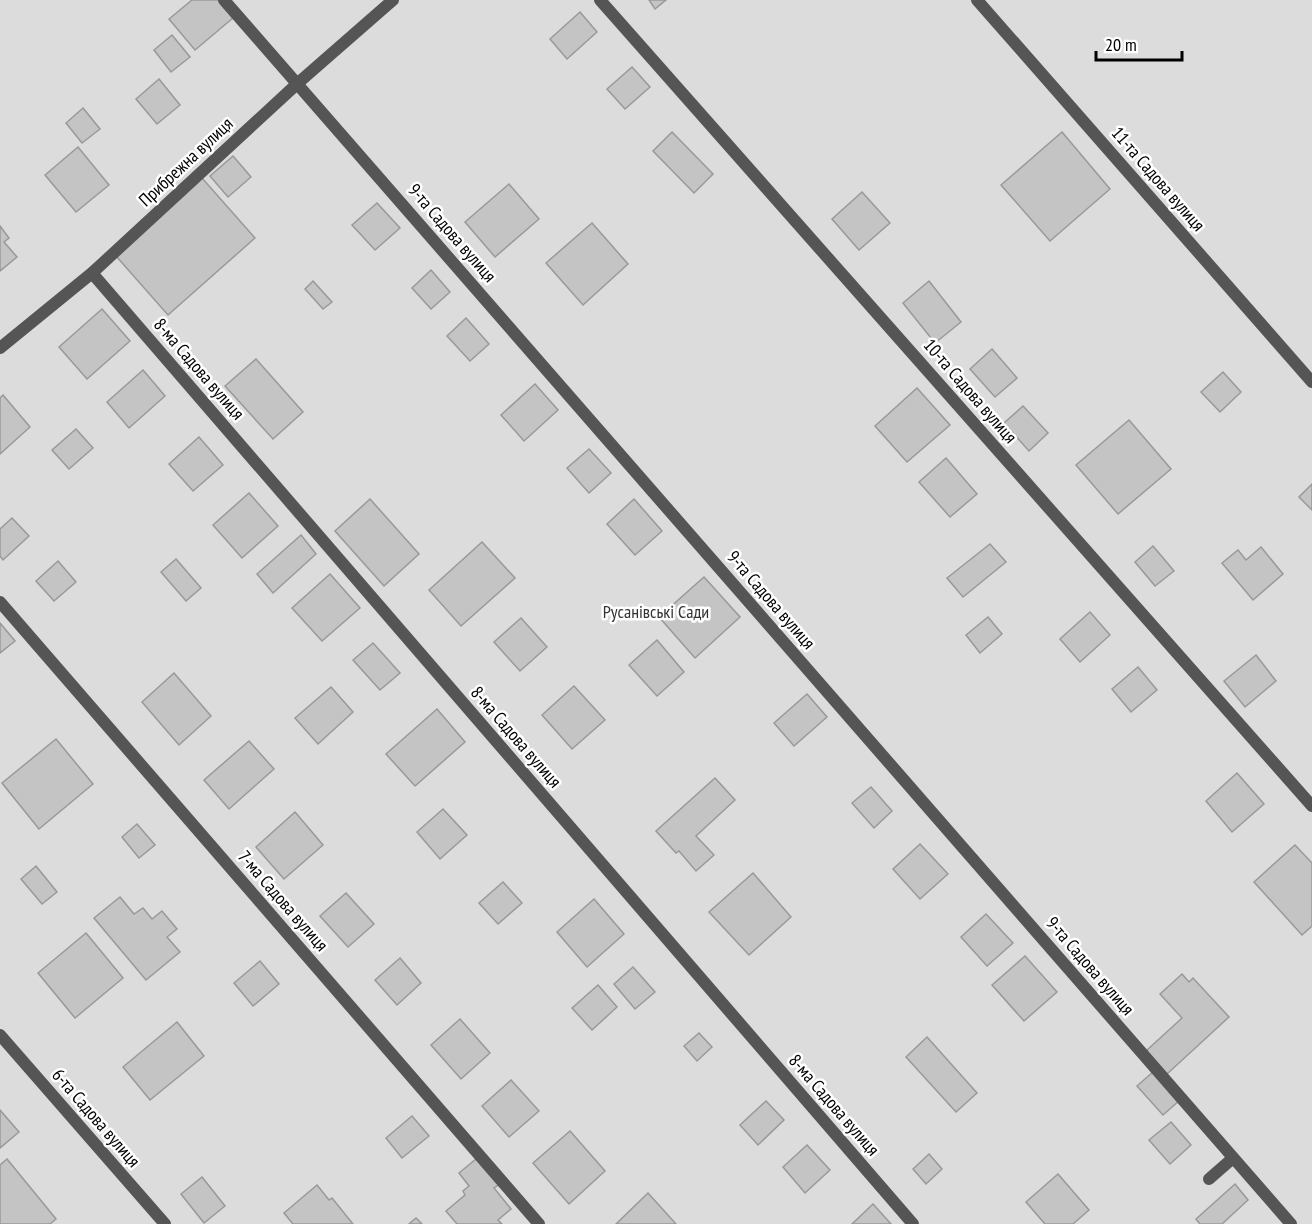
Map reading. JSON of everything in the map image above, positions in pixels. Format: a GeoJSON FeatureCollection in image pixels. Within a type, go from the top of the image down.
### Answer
{"type":"FeatureCollection","features":[{"type":"Feature","properties":{"kind":"street","name":"9-та Садова вулиця"},"geometry":{"type":"LineString","coordinates":[[224,0],[1291,1224]]}},
{"type":"Feature","properties":{"kind":"street","name":"Прибрежна вулиця"},"geometry":{"type":"LineString","coordinates":[[0,348],[92,273],[298,83],[393,0]]}},
{"type":"Feature","properties":{"kind":"street","name":"10-та Садова вулиця"},"geometry":{"type":"LineString","coordinates":[[600,0],[1312,806]]}},
{"type":"Feature","properties":{"kind":"street","name":"11-та Садова вулиця"},"geometry":{"type":"LineString","coordinates":[[977,0],[1312,382]]}},
{"type":"Feature","properties":{"kind":"street","name":"8-ма Садова вулиця"},"geometry":{"type":"LineString","coordinates":[[92,273],[913,1224]]}},
{"type":"Feature","properties":{"kind":"street","name":"7-ма Садова вулиця"},"geometry":{"type":"LineString","coordinates":[[0,602],[539,1224]]}},
{"type":"Feature","properties":{"kind":"street","name":"6-та Садова вулиця"},"geometry":{"type":"LineString","coordinates":[[0,1035],[165,1224]]}},
{"type":"Feature","properties":{"kind":"street"},"geometry":{"type":"LineString","coordinates":[[1209,1179],[1233,1158]]}},
{"type":"Feature","properties":{"kind":"green space","name":"Русанівські Сади"},"geometry":{"type":"Polygon","coordinates":[[[0,0],[1312,0],[1312,1224],[0,1224],[0,0]]]}},
{"type":"Feature","properties":{"kind":"building"},"geometry":{"type":"Polygon","coordinates":[[[192,0],[218,0],[233,18],[195,50],[169,19],[192,0]]]}},
{"type":"Feature","properties":{"kind":"building"},"geometry":{"type":"Polygon","coordinates":[[[649,0],[666,0],[655,9],[649,0]]]}},
{"type":"Feature","properties":{"kind":"building"},"geometry":{"type":"Polygon","coordinates":[[[580,12],[597,32],[567,59],[550,39],[580,12]]]}},
{"type":"Feature","properties":{"kind":"building"},"geometry":{"type":"Polygon","coordinates":[[[172,35],[190,57],[171,72],[154,50],[172,35]]]}},
{"type":"Feature","properties":{"kind":"building"},"geometry":{"type":"Polygon","coordinates":[[[632,67],[650,87],[625,109],[607,89],[632,67]]]}},
{"type":"Feature","properties":{"kind":"building"},"geometry":{"type":"Polygon","coordinates":[[[159,79],[180,105],[157,124],[136,99],[159,79]]]}},
{"type":"Feature","properties":{"kind":"building"},"geometry":{"type":"Polygon","coordinates":[[[83,108],[100,129],[82,143],[66,123],[83,108]]]}},
{"type":"Feature","properties":{"kind":"building"},"geometry":{"type":"Polygon","coordinates":[[[672,132],[713,174],[694,193],[653,151],[672,132]]]}},
{"type":"Feature","properties":{"kind":"building"},"geometry":{"type":"Polygon","coordinates":[[[1062,132],[1110,189],[1050,241],[1001,185],[1062,132]]]}},
{"type":"Feature","properties":{"kind":"building"},"geometry":{"type":"Polygon","coordinates":[[[78,147],[109,185],[76,212],[45,175],[78,147]]]}},
{"type":"Feature","properties":{"kind":"building"},"geometry":{"type":"Polygon","coordinates":[[[233,156],[251,177],[228,197],[210,176],[233,156]]]}},
{"type":"Feature","properties":{"kind":"building"},"geometry":{"type":"Polygon","coordinates":[[[202,178],[255,238],[168,315],[116,256],[202,178]]]}},
{"type":"Feature","properties":{"kind":"building"},"geometry":{"type":"Polygon","coordinates":[[[509,184],[539,219],[495,257],[465,222],[509,184]]]}},
{"type":"Feature","properties":{"kind":"building"},"geometry":{"type":"Polygon","coordinates":[[[862,192],[890,223],[859,250],[832,219],[862,192]]]}},
{"type":"Feature","properties":{"kind":"building"},"geometry":{"type":"Polygon","coordinates":[[[377,203],[400,228],[375,250],[352,225],[377,203]]]}},
{"type":"Feature","properties":{"kind":"building"},"geometry":{"type":"Polygon","coordinates":[[[592,223],[628,264],[583,305],[546,263],[592,223]]]}},
{"type":"Feature","properties":{"kind":"building"},"geometry":{"type":"Polygon","coordinates":[[[0,226],[9,238],[4,242],[17,257],[0,271],[0,226]]]}},
{"type":"Feature","properties":{"kind":"building"},"geometry":{"type":"Polygon","coordinates":[[[431,270],[450,292],[431,309],[412,288],[431,270]]]}},
{"type":"Feature","properties":{"kind":"building"},"geometry":{"type":"Polygon","coordinates":[[[313,281],[332,302],[323,309],[305,289],[313,281]]]}},
{"type":"Feature","properties":{"kind":"building"},"geometry":{"type":"Polygon","coordinates":[[[929,281],[961,322],[935,343],[903,303],[929,281]]]}},
{"type":"Feature","properties":{"kind":"building"},"geometry":{"type":"Polygon","coordinates":[[[102,309],[130,341],[87,379],[59,347],[102,309]]]}},
{"type":"Feature","properties":{"kind":"building"},"geometry":{"type":"Polygon","coordinates":[[[466,318],[489,344],[470,361],[447,336],[466,318]]]}},
{"type":"Feature","properties":{"kind":"building"},"geometry":{"type":"Polygon","coordinates":[[[992,349],[1017,378],[995,397],[970,369],[992,349]]]}},
{"type":"Feature","properties":{"kind":"building"},"geometry":{"type":"Polygon","coordinates":[[[256,359],[303,412],[273,439],[225,386],[256,359]]]}},
{"type":"Feature","properties":{"kind":"building"},"geometry":{"type":"Polygon","coordinates":[[[143,370],[165,396],[129,428],[107,402],[143,370]]]}},
{"type":"Feature","properties":{"kind":"building"},"geometry":{"type":"Polygon","coordinates":[[[1223,372],[1241,392],[1220,412],[1201,392],[1223,372]]]}},
{"type":"Feature","properties":{"kind":"building"},"geometry":{"type":"Polygon","coordinates":[[[535,384],[558,410],[524,441],[501,415],[535,384]]]}},
{"type":"Feature","properties":{"kind":"building"},"geometry":{"type":"Polygon","coordinates":[[[917,388],[950,425],[907,462],[875,426],[917,388]]]}},
{"type":"Feature","properties":{"kind":"building"},"geometry":{"type":"Polygon","coordinates":[[[3,395],[30,427],[0,454],[0,398],[3,395]]]}},
{"type":"Feature","properties":{"kind":"building"},"geometry":{"type":"Polygon","coordinates":[[[1023,406],[1048,433],[1029,451],[1004,423],[1023,406]]]}},
{"type":"Feature","properties":{"kind":"building"},"geometry":{"type":"Polygon","coordinates":[[[1129,420],[1171,469],[1118,514],[1076,465],[1129,420]]]}},
{"type":"Feature","properties":{"kind":"building"},"geometry":{"type":"Polygon","coordinates":[[[76,429],[93,448],[69,469],[52,450],[76,429]]]}},
{"type":"Feature","properties":{"kind":"building"},"geometry":{"type":"Polygon","coordinates":[[[199,437],[223,465],[193,491],[169,464],[199,437]]]}},
{"type":"Feature","properties":{"kind":"building"},"geometry":{"type":"Polygon","coordinates":[[[589,449],[611,473],[589,493],[567,468],[589,449]]]}},
{"type":"Feature","properties":{"kind":"building"},"geometry":{"type":"Polygon","coordinates":[[[946,458],[977,494],[950,517],[919,482],[946,458]]]}},
{"type":"Feature","properties":{"kind":"building"},"geometry":{"type":"Polygon","coordinates":[[[1312,484],[1312,510],[1299,497],[1312,484]]]}},
{"type":"Feature","properties":{"kind":"building"},"geometry":{"type":"Polygon","coordinates":[[[249,493],[278,526],[242,558],[213,525],[249,493]]]}},
{"type":"Feature","properties":{"kind":"building"},"geometry":{"type":"Polygon","coordinates":[[[370,499],[419,554],[384,586],[335,531],[370,499]]]}},
{"type":"Feature","properties":{"kind":"building"},"geometry":{"type":"Polygon","coordinates":[[[634,499],[662,531],[635,555],[607,524],[634,499]]]}},
{"type":"Feature","properties":{"kind":"building"},"geometry":{"type":"Polygon","coordinates":[[[12,518],[29,536],[3,560],[0,556],[0,529],[12,518]]]}},
{"type":"Feature","properties":{"kind":"building"},"geometry":{"type":"Polygon","coordinates":[[[301,535],[316,554],[273,593],[257,574],[301,535]]]}},
{"type":"Feature","properties":{"kind":"building"},"geometry":{"type":"Polygon","coordinates":[[[482,542],[515,578],[461,626],[429,590],[482,542]]]}},
{"type":"Feature","properties":{"kind":"building"},"geometry":{"type":"Polygon","coordinates":[[[990,544],[1006,562],[963,597],[947,578],[990,544]]]}},
{"type":"Feature","properties":{"kind":"building"},"geometry":{"type":"Polygon","coordinates":[[[1153,546],[1174,571],[1155,586],[1135,562],[1153,546]]]}},
{"type":"Feature","properties":{"kind":"building"},"geometry":{"type":"Polygon","coordinates":[[[1261,547],[1283,574],[1253,600],[1222,563],[1238,550],[1246,560],[1261,547]]]}},
{"type":"Feature","properties":{"kind":"building"},"geometry":{"type":"Polygon","coordinates":[[[176,559],[201,588],[186,601],[161,572],[176,559]]]}},
{"type":"Feature","properties":{"kind":"building"},"geometry":{"type":"Polygon","coordinates":[[[58,561],[76,582],[54,601],[36,581],[58,561]]]}},
{"type":"Feature","properties":{"kind":"building"},"geometry":{"type":"Polygon","coordinates":[[[330,574],[360,608],[322,641],[292,608],[330,574]]]}},
{"type":"Feature","properties":{"kind":"building"},"geometry":{"type":"Polygon","coordinates":[[[704,577],[740,617],[695,658],[659,617],[704,577]]]}},
{"type":"Feature","properties":{"kind":"building"},"geometry":{"type":"Polygon","coordinates":[[[1090,612],[1110,635],[1080,662],[1060,639],[1090,612]]]}},
{"type":"Feature","properties":{"kind":"building"},"geometry":{"type":"Polygon","coordinates":[[[988,617],[1002,634],[980,653],[966,635],[988,617]]]}},
{"type":"Feature","properties":{"kind":"building"},"geometry":{"type":"Polygon","coordinates":[[[521,618],[547,647],[520,671],[494,642],[521,618]]]}},
{"type":"Feature","properties":{"kind":"building"},"geometry":{"type":"Polygon","coordinates":[[[0,623],[15,641],[0,653],[0,623]]]}},
{"type":"Feature","properties":{"kind":"building"},"geometry":{"type":"Polygon","coordinates":[[[657,640],[684,672],[657,696],[629,665],[657,640]]]}},
{"type":"Feature","properties":{"kind":"building"},"geometry":{"type":"Polygon","coordinates":[[[373,643],[400,673],[380,690],[353,660],[373,643]]]}},
{"type":"Feature","properties":{"kind":"building"},"geometry":{"type":"Polygon","coordinates":[[[1256,655],[1276,681],[1245,707],[1224,681],[1256,655]]]}},
{"type":"Feature","properties":{"kind":"building"},"geometry":{"type":"Polygon","coordinates":[[[1138,667],[1157,690],[1131,712],[1112,689],[1138,667]]]}},
{"type":"Feature","properties":{"kind":"building"},"geometry":{"type":"Polygon","coordinates":[[[174,673],[211,716],[179,745],[142,702],[174,673]]]}},
{"type":"Feature","properties":{"kind":"building"},"geometry":{"type":"Polygon","coordinates":[[[574,686],[605,720],[572,749],[542,715],[574,686]]]}},
{"type":"Feature","properties":{"kind":"building"},"geometry":{"type":"Polygon","coordinates":[[[331,687],[353,712],[318,744],[295,718],[331,687]]]}},
{"type":"Feature","properties":{"kind":"building"},"geometry":{"type":"Polygon","coordinates":[[[807,694],[827,717],[794,746],[774,723],[807,694]]]}},
{"type":"Feature","properties":{"kind":"building"},"geometry":{"type":"Polygon","coordinates":[[[437,709],[465,742],[415,786],[386,754],[437,709]]]}},
{"type":"Feature","properties":{"kind":"building"},"geometry":{"type":"Polygon","coordinates":[[[56,739],[93,784],[39,829],[2,783],[56,739]]]}},
{"type":"Feature","properties":{"kind":"building"},"geometry":{"type":"Polygon","coordinates":[[[249,741],[274,769],[229,809],[204,780],[249,741]]]}},
{"type":"Feature","properties":{"kind":"building"},"geometry":{"type":"Polygon","coordinates":[[[1237,773],[1264,804],[1232,832],[1206,801],[1237,773]]]}},
{"type":"Feature","properties":{"kind":"building"},"geometry":{"type":"Polygon","coordinates":[[[715,778],[735,800],[696,836],[714,855],[696,871],[679,851],[676,853],[656,831],[715,778]]]}},
{"type":"Feature","properties":{"kind":"building"},"geometry":{"type":"Polygon","coordinates":[[[871,787],[892,811],[874,828],[852,803],[871,787]]]}},
{"type":"Feature","properties":{"kind":"building"},"geometry":{"type":"Polygon","coordinates":[[[443,809],[467,835],[440,859],[417,832],[443,809]]]}},
{"type":"Feature","properties":{"kind":"building"},"geometry":{"type":"Polygon","coordinates":[[[295,812],[323,845],[284,879],[256,847],[295,812]]]}},
{"type":"Feature","properties":{"kind":"building"},"geometry":{"type":"Polygon","coordinates":[[[137,824],[155,845],[139,858],[122,837],[137,824]]]}},
{"type":"Feature","properties":{"kind":"building"},"geometry":{"type":"Polygon","coordinates":[[[920,844],[948,874],[920,899],[893,869],[920,844]]]}},
{"type":"Feature","properties":{"kind":"building"},"geometry":{"type":"Polygon","coordinates":[[[1295,845],[1312,863],[1312,926],[1302,935],[1254,882],[1295,845]]]}},
{"type":"Feature","properties":{"kind":"building"},"geometry":{"type":"Polygon","coordinates":[[[36,866],[57,892],[42,904],[21,879],[36,866]]]}},
{"type":"Feature","properties":{"kind":"building"},"geometry":{"type":"Polygon","coordinates":[[[753,873],[791,917],[749,955],[709,912],[753,873]]]}},
{"type":"Feature","properties":{"kind":"building"},"geometry":{"type":"Polygon","coordinates":[[[503,882],[522,903],[498,924],[479,903],[503,882]]]}},
{"type":"Feature","properties":{"kind":"building"},"geometry":{"type":"Polygon","coordinates":[[[346,893],[374,924],[348,947],[320,916],[346,893]]]}},
{"type":"Feature","properties":{"kind":"building"},"geometry":{"type":"Polygon","coordinates":[[[120,897],[134,914],[143,908],[152,919],[162,911],[177,929],[167,937],[180,952],[146,980],[94,918],[120,897]]]}},
{"type":"Feature","properties":{"kind":"building"},"geometry":{"type":"Polygon","coordinates":[[[594,899],[624,934],[587,967],[557,932],[594,899]]]}},
{"type":"Feature","properties":{"kind":"building"},"geometry":{"type":"Polygon","coordinates":[[[986,914],[1013,943],[987,966],[961,937],[986,914]]]}},
{"type":"Feature","properties":{"kind":"building"},"geometry":{"type":"Polygon","coordinates":[[[86,933],[123,978],[75,1018],[38,973],[86,933]]]}},
{"type":"Feature","properties":{"kind":"building"},"geometry":{"type":"Polygon","coordinates":[[[1025,956],[1057,992],[1024,1021],[992,985],[1025,956]]]}},
{"type":"Feature","properties":{"kind":"building"},"geometry":{"type":"Polygon","coordinates":[[[400,958],[421,983],[397,1005],[375,980],[400,958]]]}},
{"type":"Feature","properties":{"kind":"building"},"geometry":{"type":"Polygon","coordinates":[[[260,961],[279,984],[253,1006],[234,983],[260,961]]]}},
{"type":"Feature","properties":{"kind":"building"},"geometry":{"type":"Polygon","coordinates":[[[633,967],[655,992],[635,1009],[614,984],[633,967]]]}},
{"type":"Feature","properties":{"kind":"building"},"geometry":{"type":"Polygon","coordinates":[[[1182,974],[1189,982],[1193,978],[1229,1017],[1167,1074],[1146,1051],[1182,1018],[1160,994],[1182,974]]]}},
{"type":"Feature","properties":{"kind":"building"},"geometry":{"type":"Polygon","coordinates":[[[598,985],[617,1007],[592,1030],[572,1008],[598,985]]]}},
{"type":"Feature","properties":{"kind":"building"},"geometry":{"type":"Polygon","coordinates":[[[460,1019],[490,1053],[461,1079],[431,1045],[460,1019]]]}},
{"type":"Feature","properties":{"kind":"building"},"geometry":{"type":"Polygon","coordinates":[[[177,1022],[204,1056],[150,1100],[123,1067],[177,1022]]]}},
{"type":"Feature","properties":{"kind":"building"},"geometry":{"type":"Polygon","coordinates":[[[699,1033],[712,1047],[697,1061],[684,1046],[699,1033]]]}},
{"type":"Feature","properties":{"kind":"building"},"geometry":{"type":"Polygon","coordinates":[[[927,1037],[977,1093],[956,1112],[906,1057],[927,1037]]]}},
{"type":"Feature","properties":{"kind":"building"},"geometry":{"type":"Polygon","coordinates":[[[1154,1071],[1180,1100],[1163,1115],[1137,1086],[1154,1071]]]}},
{"type":"Feature","properties":{"kind":"building"},"geometry":{"type":"Polygon","coordinates":[[[511,1080],[539,1111],[509,1137],[482,1106],[511,1080]]]}},
{"type":"Feature","properties":{"kind":"building"},"geometry":{"type":"Polygon","coordinates":[[[766,1101],[784,1120],[758,1145],[740,1125],[766,1101]]]}},
{"type":"Feature","properties":{"kind":"building"},"geometry":{"type":"Polygon","coordinates":[[[0,1110],[19,1132],[0,1148],[0,1110]]]}},
{"type":"Feature","properties":{"kind":"building"},"geometry":{"type":"Polygon","coordinates":[[[412,1116],[429,1136],[402,1158],[386,1138],[412,1116]]]}},
{"type":"Feature","properties":{"kind":"building"},"geometry":{"type":"Polygon","coordinates":[[[1171,1122],[1191,1145],[1170,1164],[1149,1140],[1171,1122]]]}},
{"type":"Feature","properties":{"kind":"building"},"geometry":{"type":"Polygon","coordinates":[[[570,1131],[605,1171],[569,1204],[533,1163],[570,1131]]]}},
{"type":"Feature","properties":{"kind":"building"},"geometry":{"type":"Polygon","coordinates":[[[807,1145],[830,1170],[805,1193],[783,1167],[807,1145]]]}},
{"type":"Feature","properties":{"kind":"building"},"geometry":{"type":"Polygon","coordinates":[[[929,1154],[942,1169],[926,1184],[913,1169],[929,1154]]]}},
{"type":"Feature","properties":{"kind":"building"},"geometry":{"type":"Polygon","coordinates":[[[7,1159],[56,1219],[50,1224],[0,1224],[0,1165],[7,1159]]]}},
{"type":"Feature","properties":{"kind":"building"},"geometry":{"type":"Polygon","coordinates":[[[476,1159],[500,1184],[494,1188],[511,1209],[498,1220],[502,1224],[457,1224],[446,1211],[465,1195],[463,1191],[469,1186],[459,1173],[476,1159]]]}},
{"type":"Feature","properties":{"kind":"building"},"geometry":{"type":"Polygon","coordinates":[[[1058,1174],[1089,1210],[1073,1224],[1045,1224],[1026,1202],[1058,1174]]]}},
{"type":"Feature","properties":{"kind":"building"},"geometry":{"type":"Polygon","coordinates":[[[202,1177],[225,1206],[204,1223],[181,1194],[202,1177]]]}},
{"type":"Feature","properties":{"kind":"building"},"geometry":{"type":"Polygon","coordinates":[[[1235,1184],[1248,1200],[1222,1224],[1200,1224],[1196,1219],[1235,1184]]]}},
{"type":"Feature","properties":{"kind":"building"},"geometry":{"type":"Polygon","coordinates":[[[317,1185],[329,1200],[332,1198],[353,1224],[293,1224],[284,1213],[317,1185]]]}},
{"type":"Feature","properties":{"kind":"building"},"geometry":{"type":"Polygon","coordinates":[[[648,1193],[676,1224],[616,1224],[648,1193]]]}},
{"type":"Feature","properties":{"kind":"building"},"geometry":{"type":"Polygon","coordinates":[[[873,1204],[891,1224],[852,1224],[873,1204]]]}},
{"type":"Feature","properties":{"kind":"building"},"geometry":{"type":"Polygon","coordinates":[[[416,1218],[422,1224],[409,1224],[416,1218]]]}}]}
